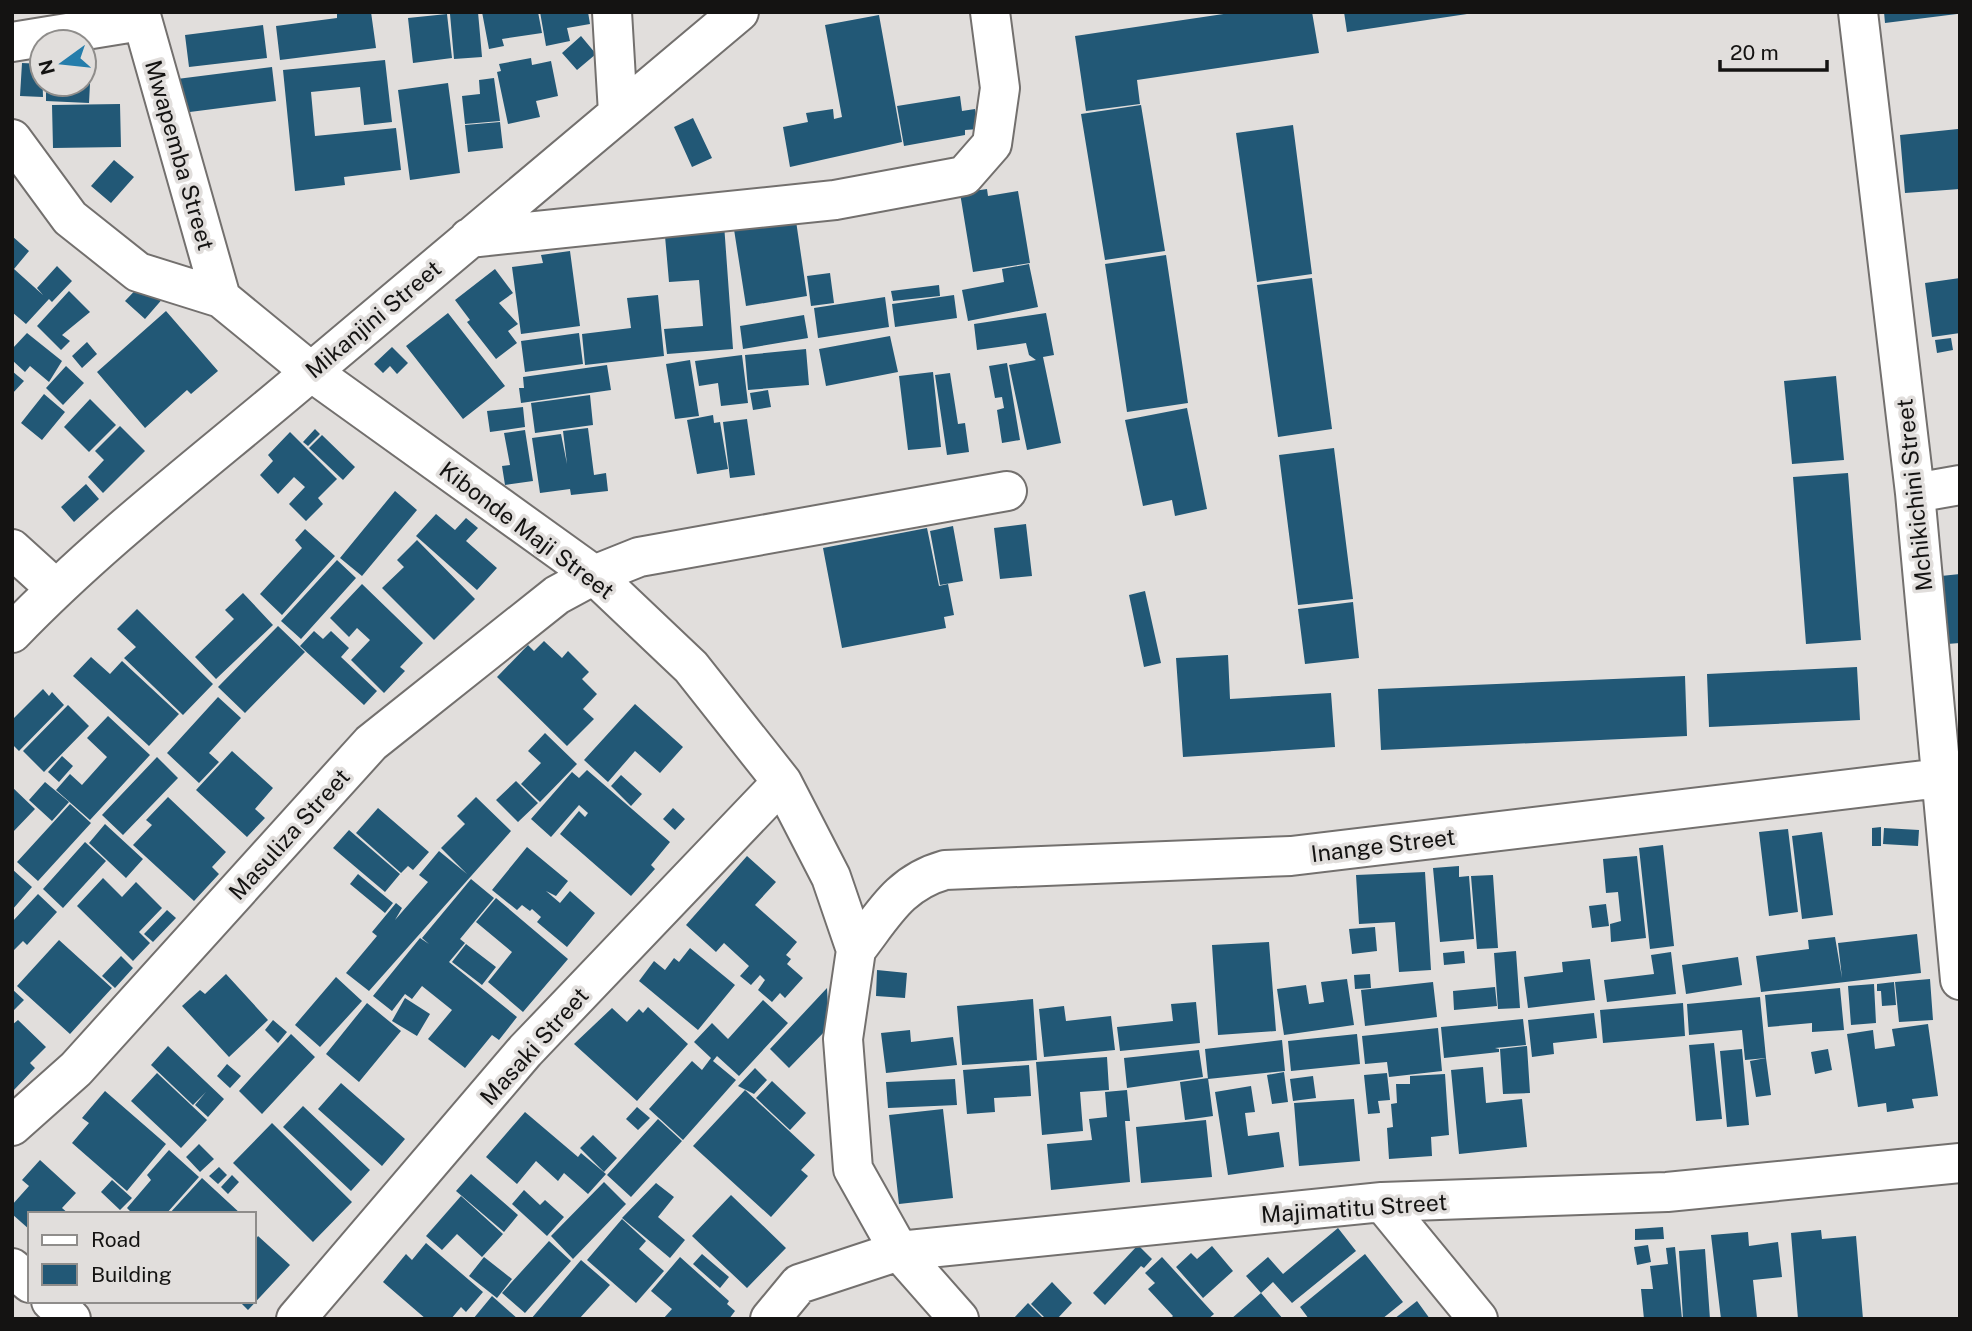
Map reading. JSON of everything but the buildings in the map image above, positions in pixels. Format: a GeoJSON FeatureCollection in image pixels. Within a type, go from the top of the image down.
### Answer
{"type":"FeatureCollection","features":[{"type":"Feature","properties":{"kind":"street"},"geometry":{"type":"LineString","coordinates":[[612,12],[618,113]]}},
{"type":"Feature","properties":{"kind":"street","name":"Mikanjini Street"},"geometry":{"type":"LineString","coordinates":[[12,633],[55,588],[168,488],[739,12]]}},
{"type":"Feature","properties":{"kind":"street"},"geometry":{"type":"LineString","coordinates":[[469,238],[835,200],[964,176],[992,144],[1000,89],[990,12]]}},
{"type":"Feature","properties":{"kind":"street","name":"Mchikichini Street"},"geometry":{"type":"LineString","coordinates":[[1858,12],[1915,493],[1960,979]]}},
{"type":"Feature","properties":{"kind":"street"},"geometry":{"type":"LineString","coordinates":[[12,42],[141,17]]}},
{"type":"Feature","properties":{"kind":"street","name":"Mwapemba Street"},"geometry":{"type":"LineString","coordinates":[[141,17],[221,298]]}},
{"type":"Feature","properties":{"kind":"street","name":"Kibonde Maji Street"},"geometry":{"type":"LineString","coordinates":[[12,139],[70,218],[138,272],[221,298],[310,371],[594,575],[691,667],[782,782],[831,877],[856,950],[843,1039],[853,1169],[899,1251],[959,1319]]}},
{"type":"Feature","properties":{"kind":"street"},"geometry":{"type":"LineString","coordinates":[[1915,493],[1960,485]]}},
{"type":"Feature","properties":{"kind":"street","name":"Masuliza Street"},"geometry":{"type":"LineString","coordinates":[[12,1126],[76,1069],[371,743],[557,595],[594,575],[639,557],[1007,491]]}},
{"type":"Feature","properties":{"kind":"street"},"geometry":{"type":"LineString","coordinates":[[12,549],[55,588]]}},
{"type":"Feature","properties":{"kind":"street","name":"Inange Street"},"geometry":{"type":"LineString","coordinates":[[856,950],[902,890],[921,876],[945,870],[1291,856],[1941,778]]}},
{"type":"Feature","properties":{"kind":"street","name":"Masaki Street"},"geometry":{"type":"LineString","coordinates":[[296,1319],[526,1051],[782,782]]}},
{"type":"Feature","properties":{"kind":"street","name":"Majimatitu Street"},"geometry":{"type":"LineString","coordinates":[[770,1319],[799,1284],[899,1251],[1382,1202],[1667,1192],[1960,1163]]}},
{"type":"Feature","properties":{"kind":"street"},"geometry":{"type":"LineString","coordinates":[[1382,1202],[1478,1319]]}},
{"type":"Feature","properties":{"kind":"street"},"geometry":{"type":"LineString","coordinates":[[12,1268],[28,1281]]}},
{"type":"Feature","properties":{"kind":"street"},"geometry":{"type":"LineString","coordinates":[[53,1303],[71,1319]]}}]}
